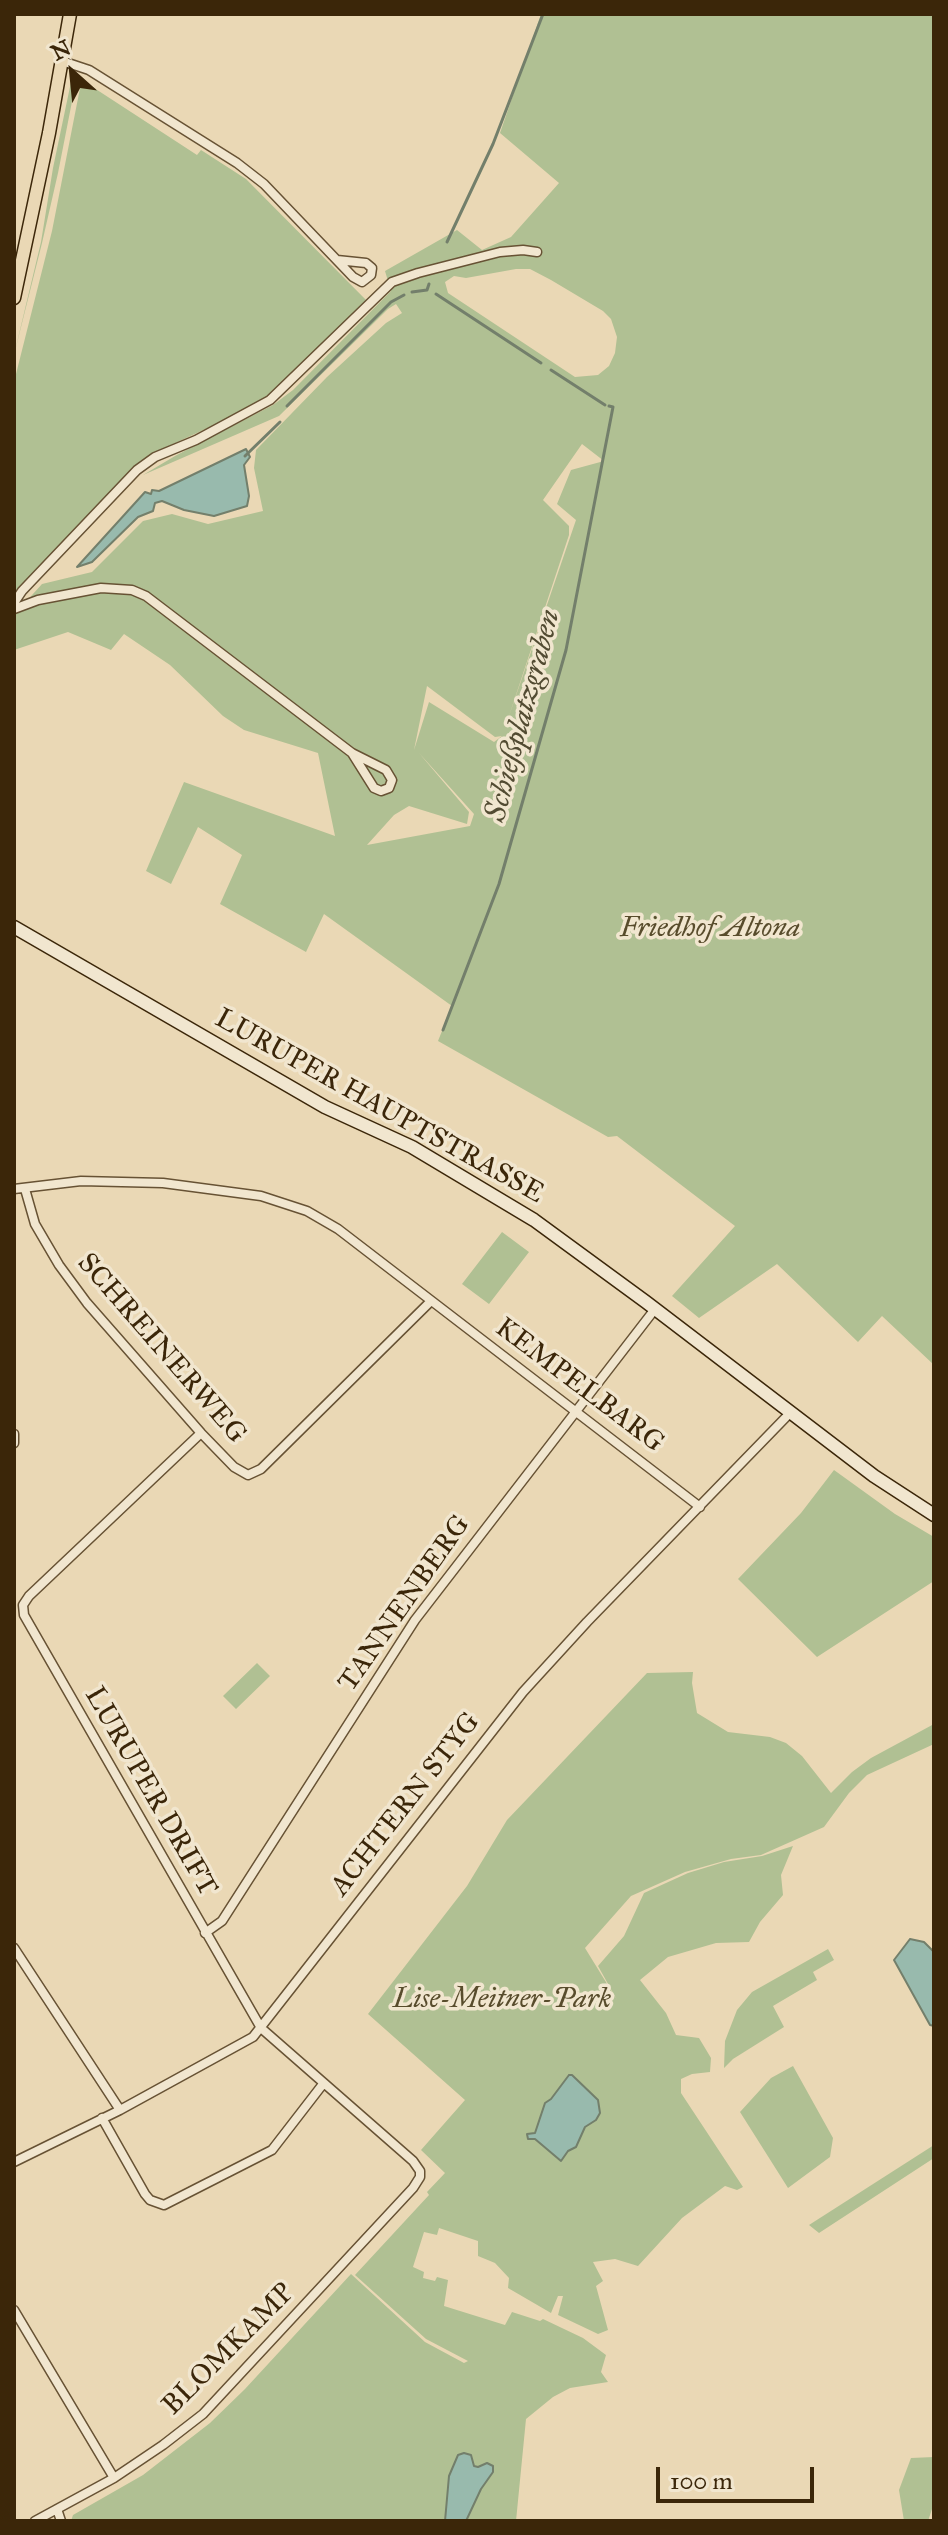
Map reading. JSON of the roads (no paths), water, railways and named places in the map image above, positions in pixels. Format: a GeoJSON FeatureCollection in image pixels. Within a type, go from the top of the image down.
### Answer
{"type":"FeatureCollection","features":[{"type":"Feature","properties":{"kind":"main road"},"geometry":{"type":"LineString","coordinates":[[14,298],[70,14]]}},
{"type":"Feature","properties":{"kind":"main road","name":"LURUPER HAUPTSTRASSE"},"geometry":{"type":"LineString","coordinates":[[16,928],[325,1107],[436,1161],[534,1220],[874,1476],[934,1515]]}},
{"type":"Feature","properties":{"kind":"street"},"geometry":{"type":"LineString","coordinates":[[62,61],[89,70],[253,174],[337,260],[358,281],[369,278],[372,271],[369,265],[337,260]]}},
{"type":"Feature","properties":{"kind":"street"},"geometry":{"type":"LineString","coordinates":[[14,606],[22,591],[137,470],[155,457],[196,440],[270,400],[381,291],[399,279],[480,257],[511,251],[537,252]]}},
{"type":"Feature","properties":{"kind":"street"},"geometry":{"type":"LineString","coordinates":[[369,278],[381,291]]}},
{"type":"Feature","properties":{"kind":"street"},"geometry":{"type":"LineString","coordinates":[[14,606],[101,588],[132,590],[146,596],[352,753],[386,770],[392,780],[389,788],[381,791],[374,788],[352,753]]}},
{"type":"Feature","properties":{"kind":"street","name":"KEMPELBARG"},"geometry":{"type":"LineString","coordinates":[[14,1189],[81,1181],[131,1180],[190,1185],[261,1196],[322,1219],[700,1507]]}},
{"type":"Feature","properties":{"kind":"street","name":"SCHREINERWEG"},"geometry":{"type":"LineString","coordinates":[[25,1189],[35,1224],[66,1275],[201,1433],[242,1473],[255,1474],[431,1301]]}},
{"type":"Feature","properties":{"kind":"street","name":"TANNENBERG"},"geometry":{"type":"LineString","coordinates":[[205,1933],[222,1921],[415,1620],[655,1309]]}},
{"type":"Feature","properties":{"kind":"street","name":"ACHTERN STYG"},"geometry":{"type":"LineString","coordinates":[[14,2162],[120,2110],[246,2042],[261,2028],[523,1692],[790,1413]]}},
{"type":"Feature","properties":{"kind":"street","name":"LURUPER DRIFT"},"geometry":{"type":"LineString","coordinates":[[201,1433],[24,1600],[23,1610],[261,2028],[413,2161],[420,2171]]}},
{"type":"Feature","properties":{"kind":"street"},"geometry":{"type":"LineString","coordinates":[[14,1434],[14,1443]]}},
{"type":"Feature","properties":{"kind":"street"},"geometry":{"type":"LineString","coordinates":[[14,1948],[120,2110]]}},
{"type":"Feature","properties":{"kind":"street"},"geometry":{"type":"LineString","coordinates":[[102,2118],[145,2194],[150,2200],[164,2205],[272,2150],[323,2084]]}},
{"type":"Feature","properties":{"kind":"street","name":"BLOMKAMP"},"geometry":{"type":"LineString","coordinates":[[35,2521],[114,2478],[175,2436],[227,2389],[413,2188],[420,2171]]}},
{"type":"Feature","properties":{"kind":"street"},"geometry":{"type":"LineString","coordinates":[[14,2310],[114,2478]]}},
{"type":"Feature","properties":{"kind":"street"},"geometry":{"type":"LineString","coordinates":[[57,2509],[61,2521]]}},
{"type":"Feature","properties":{"kind":"waterway","name":"Schießplatzgraben"},"geometry":{"type":"LineString","coordinates":[[447,242],[493,144],[543,14]]}},
{"type":"Feature","properties":{"kind":"waterway"},"geometry":{"type":"LineString","coordinates":[[412,292],[427,290],[429,284]]}},
{"type":"Feature","properties":{"kind":"waterway","name":"Schießplatzgraben"},"geometry":{"type":"LineString","coordinates":[[436,294],[541,363]]}},
{"type":"Feature","properties":{"kind":"waterway"},"geometry":{"type":"LineString","coordinates":[[287,406],[391,302],[404,295]]}},
{"type":"Feature","properties":{"kind":"waterway","name":"Schießplatzgraben"},"geometry":{"type":"LineString","coordinates":[[551,370],[605,405]]}},
{"type":"Feature","properties":{"kind":"waterway","name":"Schießplatzgraben"},"geometry":{"type":"LineString","coordinates":[[443,1030],[499,884],[566,650],[613,407],[609,406]]}},
{"type":"Feature","properties":{"kind":"waterway"},"geometry":{"type":"LineString","coordinates":[[245,456],[280,422]]}},
{"type":"Feature","properties":{"kind":"park label","name":"Friedhof Altona"},"geometry":{"type":"Point","coordinates":[710,929]}},
{"type":"Feature","properties":{"kind":"park label","name":"Lise-Meitner-Park"},"geometry":{"type":"Point","coordinates":[502,2000]}}]}
